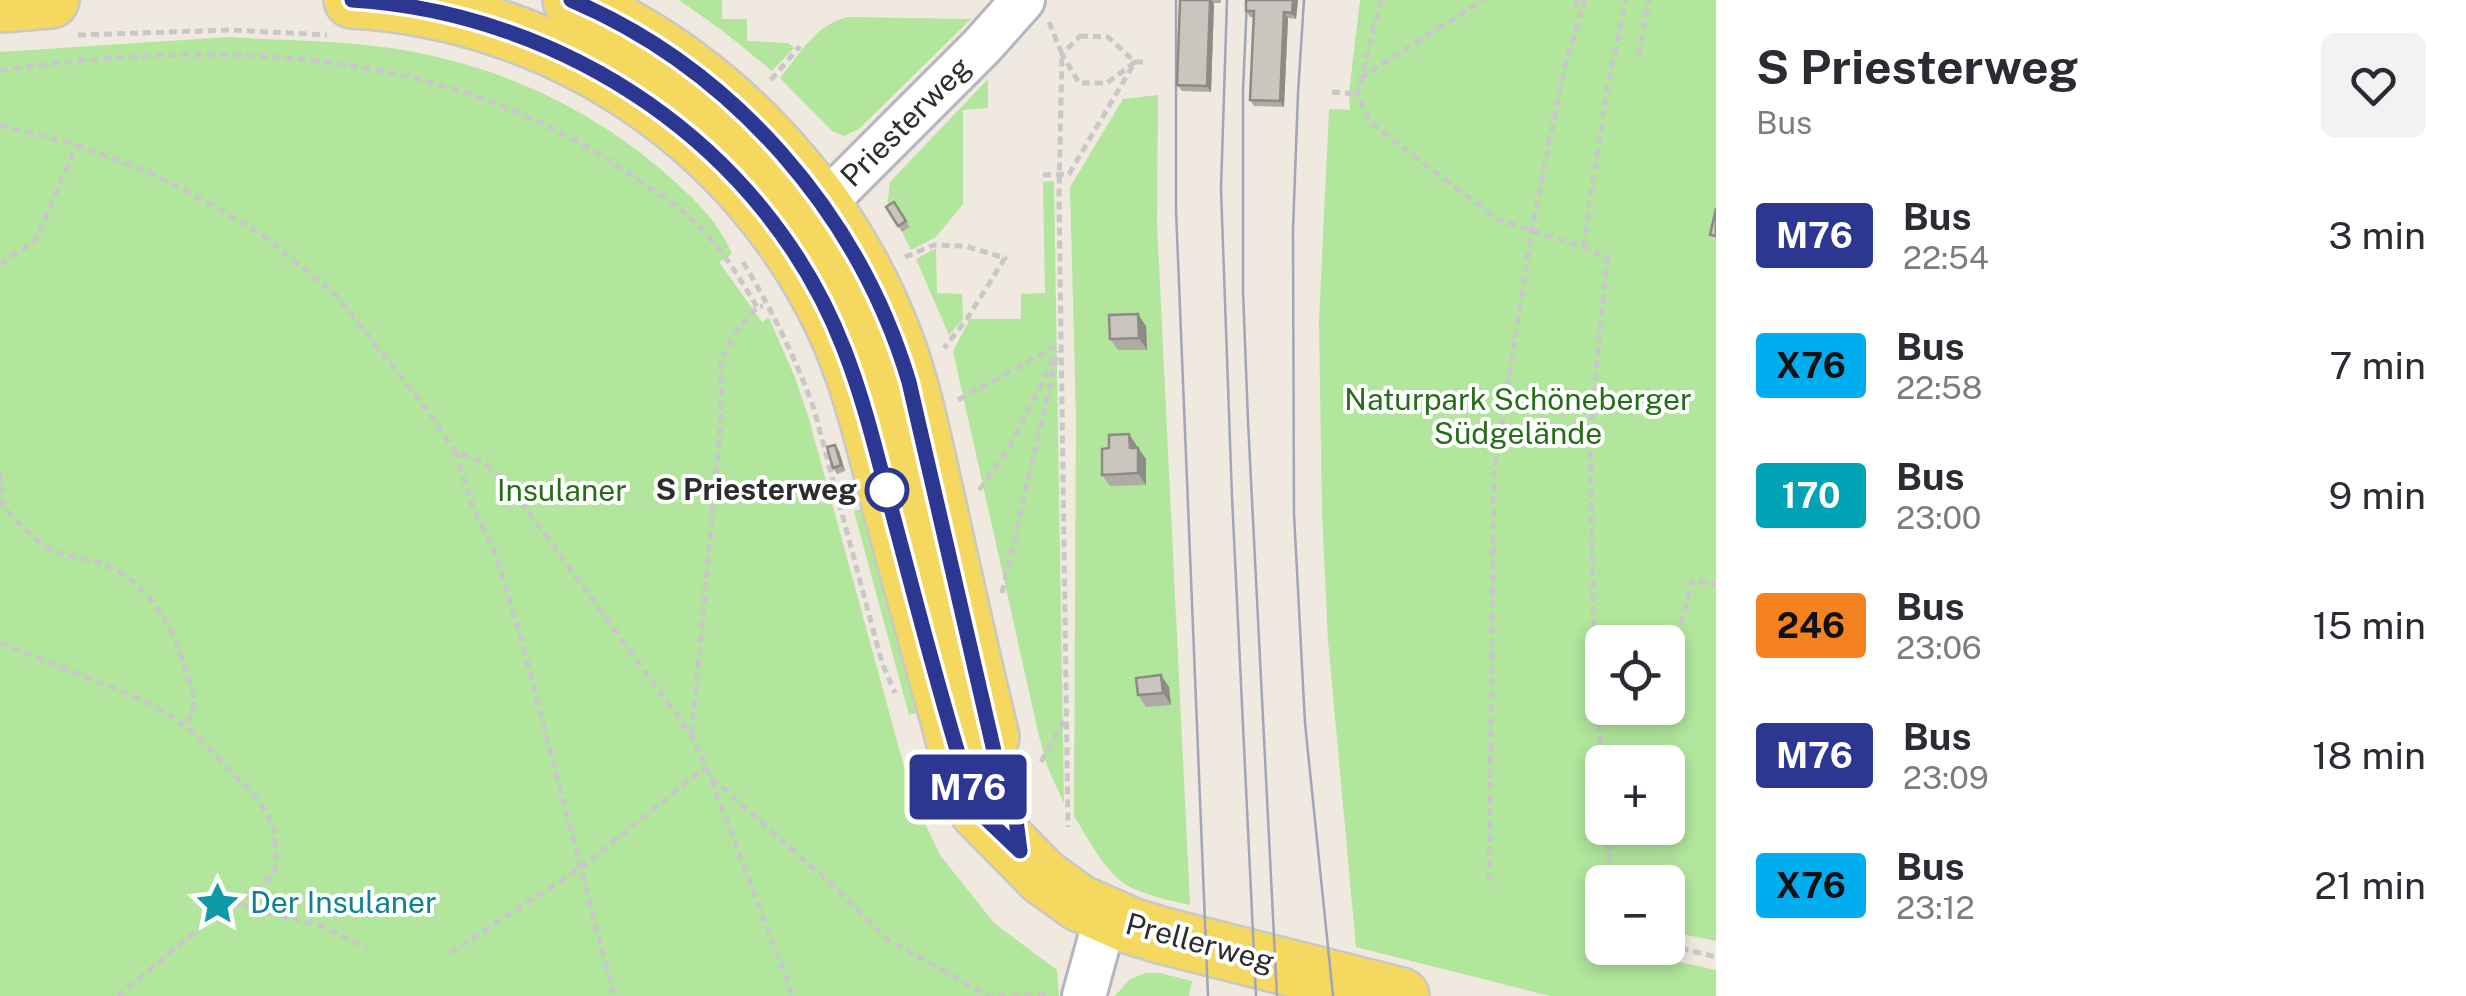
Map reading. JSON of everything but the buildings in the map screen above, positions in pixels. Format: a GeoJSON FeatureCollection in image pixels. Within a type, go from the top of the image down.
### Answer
{"type":"FeatureCollection","features":[{"type":"Feature","properties":{"kind":"main road","name":"Prellerweg"},"geometry":{"type":"LineString","coordinates":[[571,0],[634,32],[702,78],[794,167],[787,242]]}},
{"type":"Feature","properties":{"kind":"main road"},"geometry":{"type":"LineString","coordinates":[[0,4],[59,18]]}},
{"type":"Feature","properties":{"kind":"main road","name":"Prellerweg"},"geometry":{"type":"LineString","coordinates":[[347,18],[394,4],[458,15],[535,40],[597,70],[666,115],[700,143],[758,205],[813,284],[833,323],[861,398],[978,811],[1043,877],[1062,893],[1106,916],[1164,936],[1401,996]]}},
{"type":"Feature","properties":{"kind":"street","name":"Priesterweg"},"geometry":{"type":"LineString","coordinates":[[787,242],[970,58],[1034,5]]}},
{"type":"Feature","properties":{"kind":"street"},"geometry":{"type":"LineString","coordinates":[[1084,996],[1106,916]]}},
{"type":"Feature","properties":{"kind":"path"},"geometry":{"type":"LineString","coordinates":[[1381,0],[1358,94],[1371,123],[1497,219],[1608,258],[1590,435],[1593,625]]}},
{"type":"Feature","properties":{"kind":"path"},"geometry":{"type":"LineString","coordinates":[[1360,78],[1483,0]]}},
{"type":"Feature","properties":{"kind":"path"},"geometry":{"type":"LineString","coordinates":[[1576,8],[1582,0]]}},
{"type":"Feature","properties":{"kind":"path"},"geometry":{"type":"LineString","coordinates":[[1489,882],[1494,473],[1532,229],[1582,0]]}},
{"type":"Feature","properties":{"kind":"path"},"geometry":{"type":"LineString","coordinates":[[1583,247],[1626,0]]}},
{"type":"Feature","properties":{"kind":"path"},"geometry":{"type":"LineString","coordinates":[[1638,54],[1649,0]]}},
{"type":"Feature","properties":{"kind":"path"},"geometry":{"type":"LineString","coordinates":[[1034,5],[1079,83],[1107,83],[1135,62],[1144,62]]}},
{"type":"Feature","properties":{"kind":"path"},"geometry":{"type":"LineString","coordinates":[[59,18],[231,30],[347,18]]}},
{"type":"Feature","properties":{"kind":"path"},"geometry":{"type":"LineString","coordinates":[[1068,827],[1060,344],[1062,54],[1080,36],[1108,37],[1135,62]]}},
{"type":"Feature","properties":{"kind":"path"},"geometry":{"type":"LineString","coordinates":[[770,80],[800,46]]}},
{"type":"Feature","properties":{"kind":"path"},"geometry":{"type":"LineString","coordinates":[[0,70],[227,54],[329,61],[382,70],[508,107],[598,152],[689,216],[728,260],[760,306],[734,334],[720,362],[721,420],[692,736]]}},
{"type":"Feature","properties":{"kind":"path"},"geometry":{"type":"LineString","coordinates":[[1043,176],[1070,174],[1135,62]]}},
{"type":"Feature","properties":{"kind":"path"},"geometry":{"type":"LineString","coordinates":[[1332,92],[1358,94]]}},
{"type":"Feature","properties":{"kind":"path"},"geometry":{"type":"LineString","coordinates":[[0,125],[77,145],[149,172],[205,200],[266,238],[335,294],[428,411],[455,451],[472,506],[494,550],[522,642],[614,996]]}},
{"type":"Feature","properties":{"kind":"path"},"geometry":{"type":"LineString","coordinates":[[0,264],[36,241],[77,145]]}},
{"type":"Feature","properties":{"kind":"path"},"geometry":{"type":"LineString","coordinates":[[787,242],[774,313],[814,409],[886,675]]}},
{"type":"Feature","properties":{"kind":"path"},"geometry":{"type":"LineString","coordinates":[[905,258],[934,245],[965,246],[1005,258],[944,348]]}},
{"type":"Feature","properties":{"kind":"path"},"geometry":{"type":"LineString","coordinates":[[958,400],[1060,344]]}},
{"type":"Feature","properties":{"kind":"path"},"geometry":{"type":"LineString","coordinates":[[979,490],[1014,440],[1060,344]]}},
{"type":"Feature","properties":{"kind":"path"},"geometry":{"type":"LineString","coordinates":[[1002,592],[1060,344]]}},
{"type":"Feature","properties":{"kind":"path"},"geometry":{"type":"LineString","coordinates":[[455,451],[482,462],[506,481],[692,736],[793,996]]}},
{"type":"Feature","properties":{"kind":"path"},"geometry":{"type":"LineString","coordinates":[[0,472],[2,506],[21,525],[48,548],[74,559],[100,563],[126,577],[146,592],[158,608],[182,657],[196,708],[186,727]]}},
{"type":"Feature","properties":{"kind":"path"},"geometry":{"type":"LineString","coordinates":[[1680,625],[1692,580],[1716,585]]}},
{"type":"Feature","properties":{"kind":"path"},"geometry":{"type":"LineString","coordinates":[[0,643],[139,698],[186,727],[248,789],[266,811],[274,830],[276,864],[272,877],[207,922],[118,996]]}},
{"type":"Feature","properties":{"kind":"path"},"geometry":{"type":"LineString","coordinates":[[1041,762],[1066,718]]}},
{"type":"Feature","properties":{"kind":"path"},"geometry":{"type":"LineString","coordinates":[[450,953],[580,868],[706,767]]}},
{"type":"Feature","properties":{"kind":"path"},"geometry":{"type":"LineString","coordinates":[[710,776],[887,939],[988,996],[1049,995]]}},
{"type":"Feature","properties":{"kind":"path"},"geometry":{"type":"LineString","coordinates":[[237,904],[324,926],[368,948]]}},
{"type":"Feature","properties":{"kind":"path"},"geometry":{"type":"LineString","coordinates":[[1685,949],[1716,957]]}},
{"type":"Feature","properties":{"kind":"green space"},"geometry":{"type":"Polygon","coordinates":[[[679,0],[722,0],[722,19],[747,19],[747,41],[788,43],[794,48],[772,71],[679,0]]]}},
{"type":"Feature","properties":{"kind":"green space","name":"Naturpark Schöneberger Südgelände"},"geometry":{"type":"Polygon","coordinates":[[[1360,0],[1716,0],[1716,941],[1685,935],[1685,865],[1585,865],[1585,965],[1685,963],[1716,970],[1716,996],[1550,996],[1356,947],[1328,641],[1319,321],[1329,109],[1350,110],[1360,0]]]}},
{"type":"Feature","properties":{"kind":"green space"},"geometry":{"type":"Polygon","coordinates":[[[849,17],[971,19],[859,129],[844,136],[832,131],[780,78],[818,33],[849,17]]]}},
{"type":"Feature","properties":{"kind":"green space","name":"Insulaner"},"geometry":{"type":"Polygon","coordinates":[[[229,37],[372,46],[419,53],[486,71],[550,97],[609,131],[664,172],[703,209],[732,254],[719,262],[762,322],[769,318],[794,375],[912,796],[940,855],[994,923],[1057,970],[1059,996],[0,996],[0,52],[229,37]]]}},
{"type":"Feature","properties":{"kind":"green space"},"geometry":{"type":"Polygon","coordinates":[[[988,79],[988,108],[963,110],[963,204],[936,237],[911,250],[902,232],[910,227],[899,208],[887,208],[890,182],[988,79]]]}},
{"type":"Feature","properties":{"kind":"green space"},"geometry":{"type":"Polygon","coordinates":[[[1158,95],[1157,224],[1190,905],[1143,892],[1119,880],[1074,816],[1076,416],[1070,187],[1123,99],[1158,95]]]}},
{"type":"Feature","properties":{"kind":"green space"},"geometry":{"type":"Polygon","coordinates":[[[1054,181],[1064,803],[1047,766],[1038,732],[953,351],[970,319],[1021,319],[1021,294],[1045,293],[1043,182],[1054,181]]]}},
{"type":"Feature","properties":{"kind":"green space"},"geometry":{"type":"Polygon","coordinates":[[[936,248],[937,293],[962,294],[963,319],[949,335],[916,259],[936,248]]]}},
{"type":"Feature","properties":{"kind":"green space"},"geometry":{"type":"Polygon","coordinates":[[[862,509],[916,713],[909,715],[854,511],[862,509]]]}},
{"type":"Feature","properties":{"kind":"green space"},"geometry":{"type":"Polygon","coordinates":[[[1146,973],[1192,981],[1189,996],[1115,996],[1130,979],[1146,973]]]}},
{"type":"Feature","properties":{"kind":"tram line"},"geometry":{"type":"LineString","coordinates":[[1176,0],[1176,210],[1208,996]]}},
{"type":"Feature","properties":{"kind":"tram line"},"geometry":{"type":"LineString","coordinates":[[1227,0],[1221,189],[1256,996]]}},
{"type":"Feature","properties":{"kind":"tram line"},"geometry":{"type":"LineString","coordinates":[[1247,0],[1243,291],[1277,996]]}},
{"type":"Feature","properties":{"kind":"tram line"},"geometry":{"type":"LineString","coordinates":[[1304,0],[1293,230],[1294,514],[1305,723],[1333,996]]}},
{"type":"Feature","properties":{"kind":"bus line","name":"M76"},"geometry":{"type":"LineString","coordinates":[[352,0],[458,15],[566,54],[666,115],[700,143],[758,205],[808,275],[843,346],[861,398],[968,786],[978,811],[1020,851],[1014,804],[994,751],[909,382],[893,335],[864,273],[794,167],[748,118],[679,61],[634,32],[571,0]]}},
{"type":"Feature","properties":{"kind":"place","name":"S Priesterweg"},"geometry":{"type":"Point","coordinates":[887,490]}},
{"type":"Feature","properties":{"kind":"place","name":"Der Insulaner"},"geometry":{"type":"Point","coordinates":[217,903]}}]}
